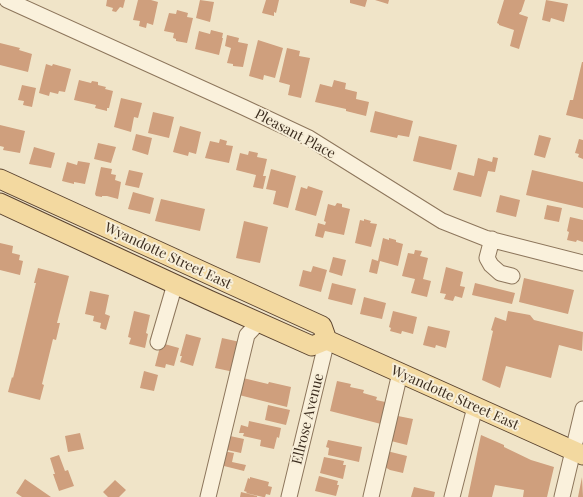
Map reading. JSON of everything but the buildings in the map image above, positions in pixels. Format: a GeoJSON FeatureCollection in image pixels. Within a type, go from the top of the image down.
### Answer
{"type":"FeatureCollection","features":[{"type":"Feature","properties":{"kind":"main road","name":"Wyandotte Street East"},"geometry":{"type":"LineString","coordinates":[[0,179],[322,326],[327,340],[400,374],[578,452]]}},
{"type":"Feature","properties":{"kind":"main road","name":"Wyandotte Street East"},"geometry":{"type":"LineString","coordinates":[[0,203],[312,346],[327,340]]}},
{"type":"Feature","properties":{"kind":"street","name":"Pleasant Place"},"geometry":{"type":"LineString","coordinates":[[7,0],[309,138],[442,221],[492,239],[583,263]]}},
{"type":"Feature","properties":{"kind":"street"},"geometry":{"type":"LineString","coordinates":[[492,239],[487,258],[491,265],[500,273],[512,276]]}},
{"type":"Feature","properties":{"kind":"street"},"geometry":{"type":"LineString","coordinates":[[158,342],[175,284]]}},
{"type":"Feature","properties":{"kind":"street"},"geometry":{"type":"LineString","coordinates":[[208,497],[247,335],[260,322]]}},
{"type":"Feature","properties":{"kind":"street","name":"Ellrose Avenue"},"geometry":{"type":"LineString","coordinates":[[289,497],[327,340]]}},
{"type":"Feature","properties":{"kind":"street"},"geometry":{"type":"LineString","coordinates":[[371,497],[400,374]]}},
{"type":"Feature","properties":{"kind":"street"},"geometry":{"type":"LineString","coordinates":[[452,497],[474,407]]}},
{"type":"Feature","properties":{"kind":"street"},"geometry":{"type":"LineString","coordinates":[[562,497],[578,452],[583,409]]}}]}
